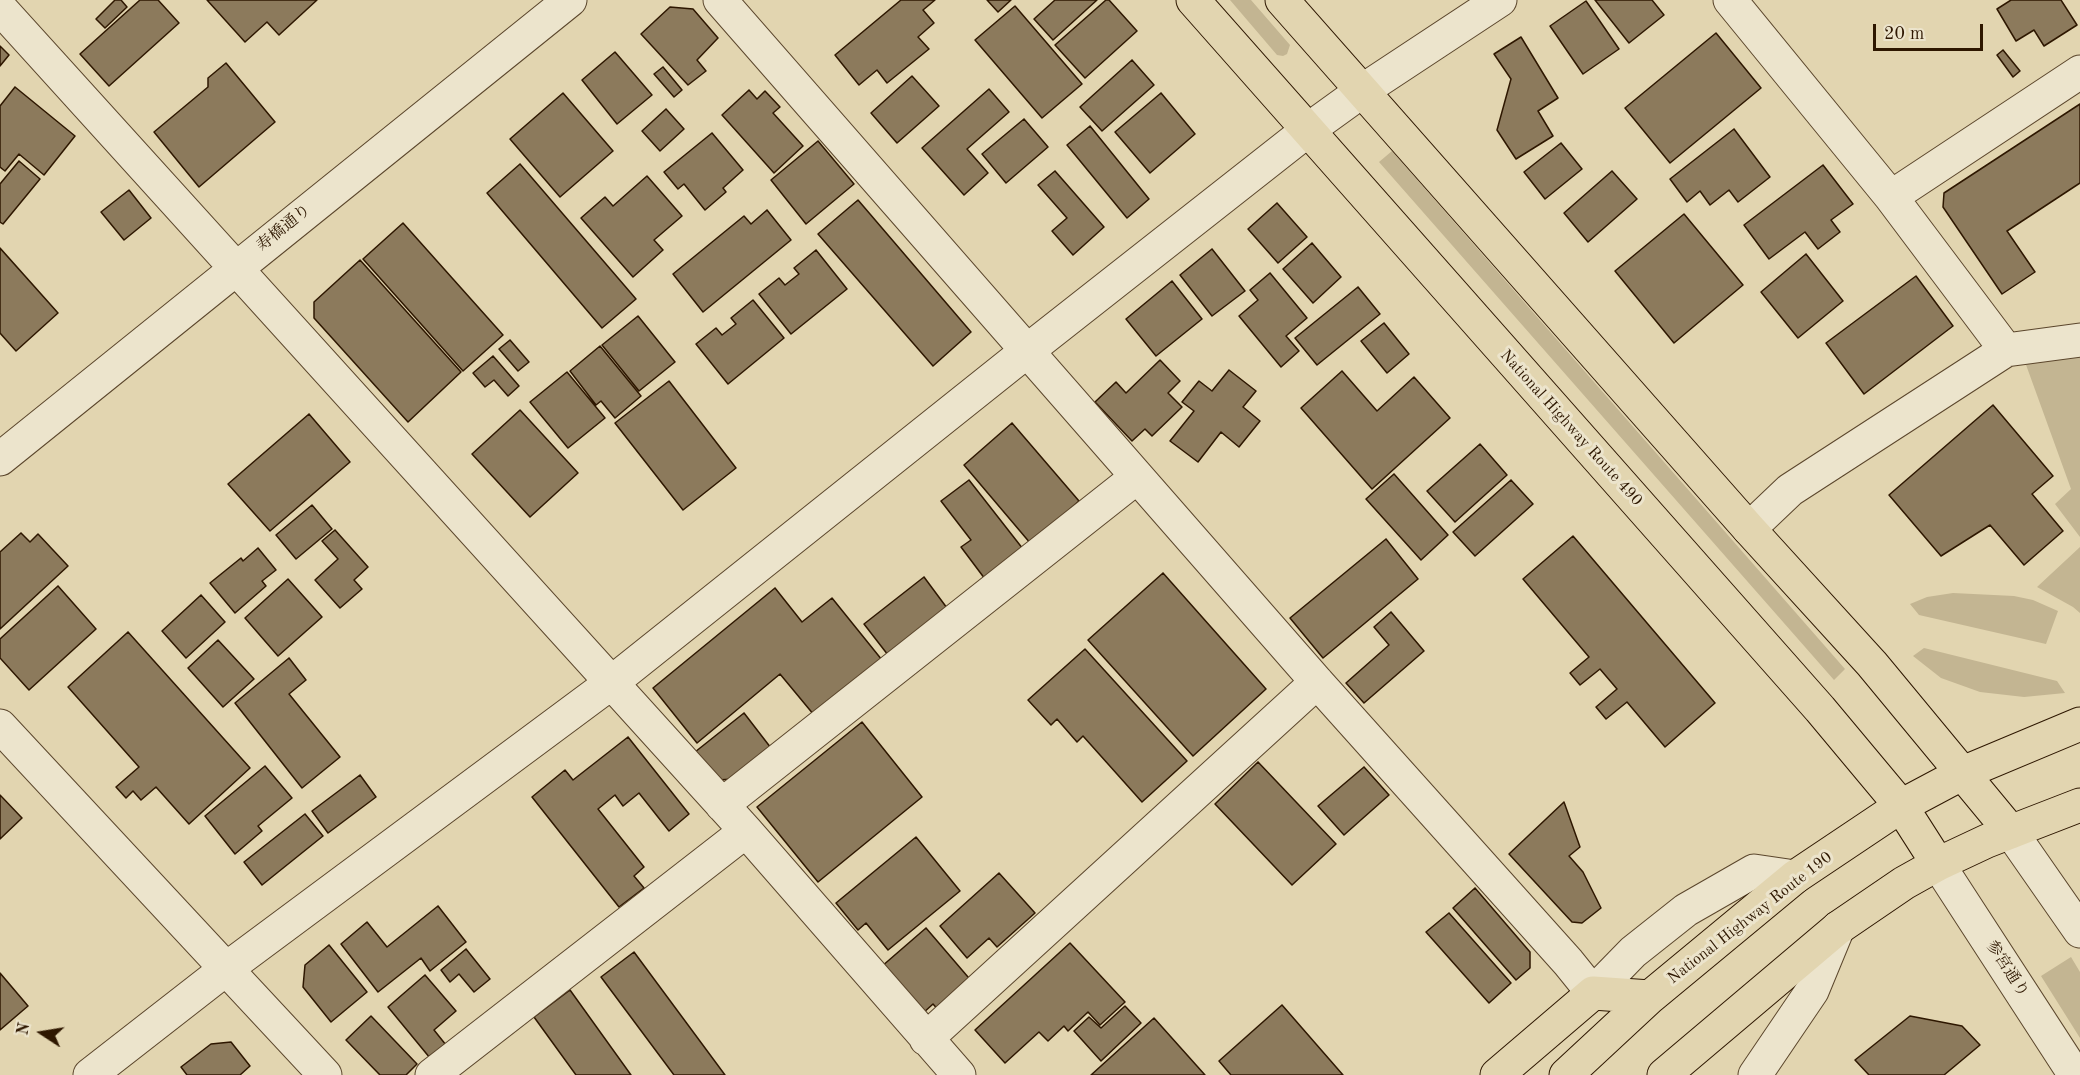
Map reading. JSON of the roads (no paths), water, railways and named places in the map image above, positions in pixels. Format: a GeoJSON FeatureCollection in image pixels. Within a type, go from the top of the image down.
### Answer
{"type":"FeatureCollection","features":[{"type":"Feature","properties":{"kind":"highway","name":"National Highway Route 490"},"geometry":{"type":"LineString","coordinates":[[1193,0],[1820,709],[1901,806],[1938,864]]}},
{"type":"Feature","properties":{"kind":"highway"},"geometry":{"type":"LineString","coordinates":[[1282,0],[1749,529],[1872,664],[2011,832]]}},
{"type":"Feature","properties":{"kind":"highway","name":"National Highway Route 190"},"geometry":{"type":"LineString","coordinates":[[1575,1066],[1650,997],[1795,877],[1901,806],[1963,773],[2080,724]]}},
{"type":"Feature","properties":{"kind":"highway"},"geometry":{"type":"LineString","coordinates":[[1664,1075],[1838,928],[1904,883],[1938,864],[2080,805]]}},
{"type":"Feature","properties":{"kind":"highway"},"geometry":{"type":"LineString","coordinates":[[1575,1066],[1593,993]]}},
{"type":"Feature","properties":{"kind":"highway"},"geometry":{"type":"LineString","coordinates":[[1497,1075],[1593,993],[1650,997]]}},
{"type":"Feature","properties":{"kind":"street","name":"寿橋通り"},"geometry":{"type":"LineString","coordinates":[[0,459],[234,268],[570,0]]}},
{"type":"Feature","properties":{"kind":"street"},"geometry":{"type":"LineString","coordinates":[[720,0],[1317,682],[1568,962],[1593,993],[1633,952],[1686,910],[1754,871],[1795,877]]}},
{"type":"Feature","properties":{"kind":"street"},"geometry":{"type":"LineString","coordinates":[[90,1075],[226,969],[611,683],[1308,130],[1362,91],[1500,0]]}},
{"type":"Feature","properties":{"kind":"street"},"geometry":{"type":"LineString","coordinates":[[1730,0],[1891,197],[2006,350]]}},
{"type":"Feature","properties":{"kind":"street"},"geometry":{"type":"LineString","coordinates":[[0,8],[746,831],[959,1075]]}},
{"type":"Feature","properties":{"kind":"street"},"geometry":{"type":"LineString","coordinates":[[1891,197],[2080,72]]}},
{"type":"Feature","properties":{"kind":"street"},"geometry":{"type":"LineString","coordinates":[[1749,529],[1790,490],[2006,350],[2080,340]]}},
{"type":"Feature","properties":{"kind":"street"},"geometry":{"type":"LineString","coordinates":[[722,805],[1137,477]]}},
{"type":"Feature","properties":{"kind":"street"},"geometry":{"type":"LineString","coordinates":[[926,1039],[1317,682]]}},
{"type":"Feature","properties":{"kind":"street"},"geometry":{"type":"LineString","coordinates":[[0,726],[326,1075]]}},
{"type":"Feature","properties":{"kind":"street"},"geometry":{"type":"LineString","coordinates":[[432,1075],[746,831]]}},
{"type":"Feature","properties":{"kind":"street"},"geometry":{"type":"LineString","coordinates":[[2011,832],[2080,931]]}},
{"type":"Feature","properties":{"kind":"street","name":"参宮通り"},"geometry":{"type":"LineString","coordinates":[[1938,864],[2075,1075]]}},
{"type":"Feature","properties":{"kind":"street"},"geometry":{"type":"LineString","coordinates":[[1755,1075],[1812,992],[1838,928]]}}]}
